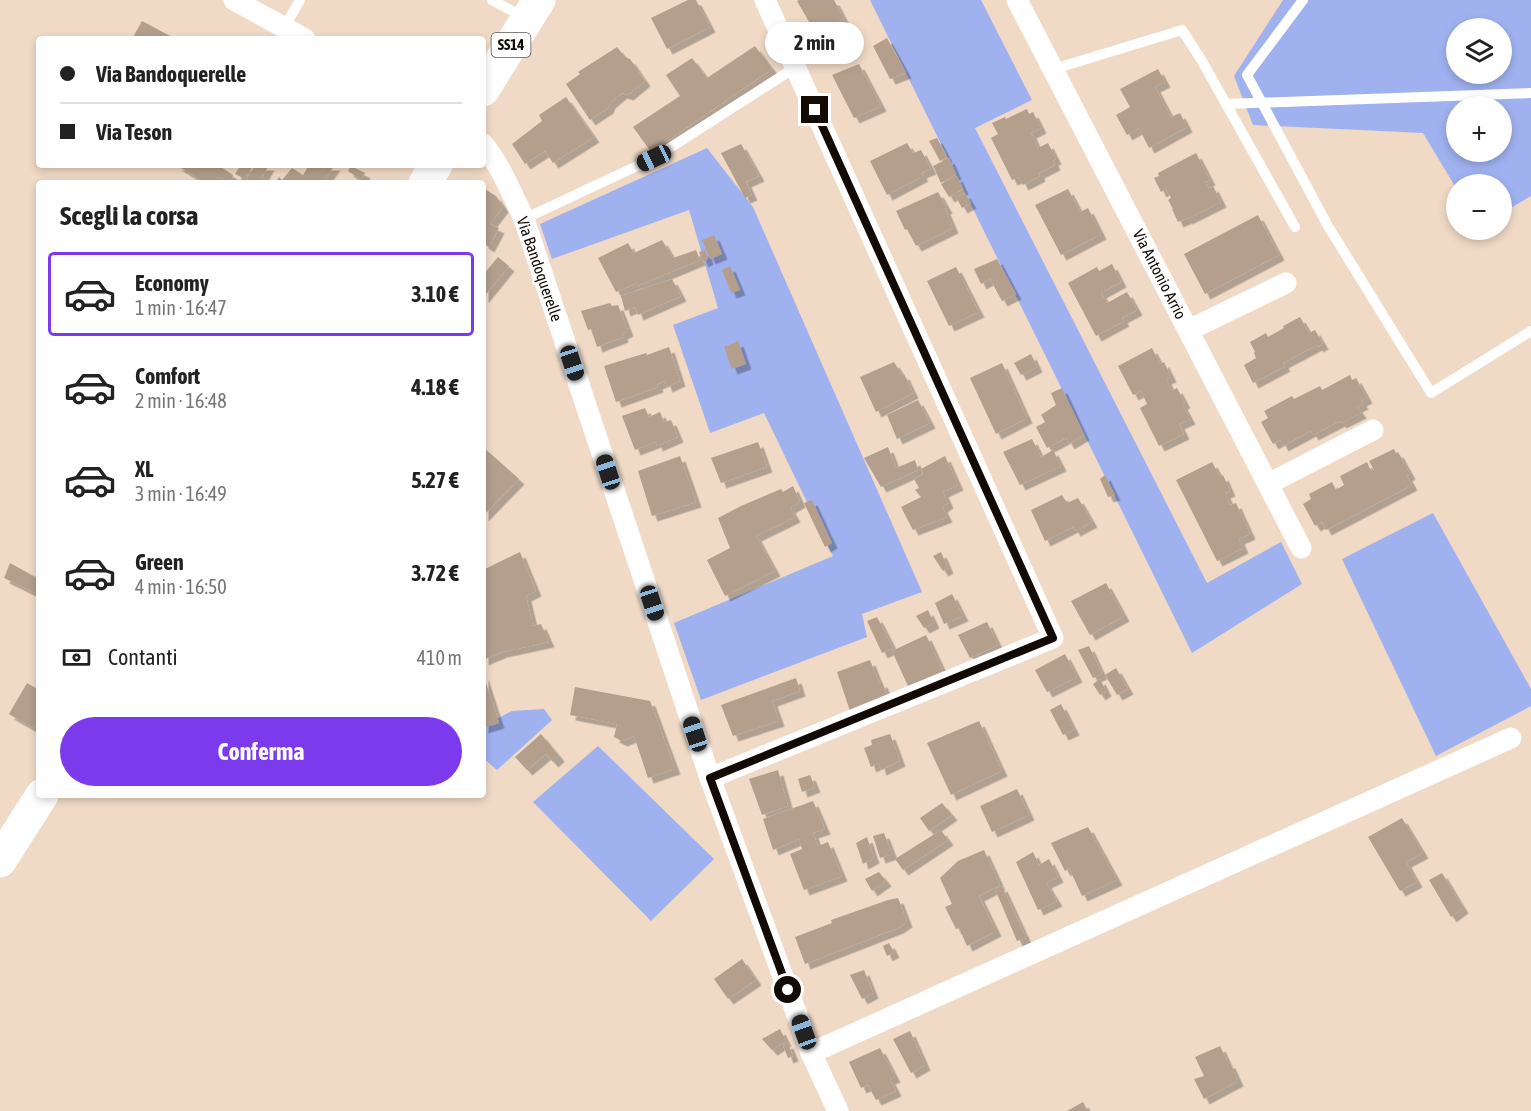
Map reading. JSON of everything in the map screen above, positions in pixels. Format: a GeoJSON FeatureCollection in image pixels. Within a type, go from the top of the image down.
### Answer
{"type":"FeatureCollection","features":[{"type":"Feature","properties":{"kind":"main road","name":"SS14"},"geometry":{"type":"LineString","coordinates":[[486,85],[533,10]]}},
{"type":"Feature","properties":{"kind":"main road"},"geometry":{"type":"LineString","coordinates":[[0,861],[40,798]]}},
{"type":"Feature","properties":{"kind":"street"},"geometry":{"type":"LineString","coordinates":[[234,0],[299,36]]}},
{"type":"Feature","properties":{"kind":"street"},"geometry":{"type":"LineString","coordinates":[[710,778],[1053,638],[765,0]]}},
{"type":"Feature","properties":{"kind":"street","name":"Via Antonio Arrio"},"geometry":{"type":"LineString","coordinates":[[1017,0],[1301,548]]}},
{"type":"Feature","properties":{"kind":"street","name":"Via Bandoquerelle"},"geometry":{"type":"LineString","coordinates":[[486,148],[508,184],[524,219],[710,778],[811,1053],[838,1111]]}},
{"type":"Feature","properties":{"kind":"street"},"geometry":{"type":"LineString","coordinates":[[1190,330],[1286,283]]}},
{"type":"Feature","properties":{"kind":"street"},"geometry":{"type":"LineString","coordinates":[[1268,484],[1373,430]]}},
{"type":"Feature","properties":{"kind":"street"},"geometry":{"type":"LineString","coordinates":[[811,1053],[1511,738]]}},
{"type":"Feature","properties":{"kind":"lane"},"geometry":{"type":"LineString","coordinates":[[284,28],[300,0]]}},
{"type":"Feature","properties":{"kind":"lane"},"geometry":{"type":"LineString","coordinates":[[492,0],[533,10]]}},
{"type":"Feature","properties":{"kind":"lane"},"geometry":{"type":"LineString","coordinates":[[1303,0],[1247,75],[1328,225],[1431,393],[1531,331]]}},
{"type":"Feature","properties":{"kind":"lane"},"geometry":{"type":"LineString","coordinates":[[1054,69],[1182,30],[1295,227]]}},
{"type":"Feature","properties":{"kind":"lane"},"geometry":{"type":"LineString","coordinates":[[524,219],[654,158],[796,67]]}},
{"type":"Feature","properties":{"kind":"lane"},"geometry":{"type":"LineString","coordinates":[[1226,104],[1531,93]]}},
{"type":"Feature","properties":{"kind":"shaded area"},"geometry":{"type":"Polygon","coordinates":[[[870,0],[981,0],[1032,100],[975,128],[1207,583],[1281,542],[1302,584],[1192,653],[870,0]]]}},
{"type":"Feature","properties":{"kind":"shaded area"},"geometry":{"type":"Polygon","coordinates":[[[1283,0],[1531,0],[1531,196],[1512,207],[1512,174],[1448,174],[1423,133],[1253,125],[1234,76],[1283,0]]]}},
{"type":"Feature","properties":{"kind":"shaded area"},"geometry":{"type":"Polygon","coordinates":[[[707,148],[753,207],[922,592],[862,614],[867,637],[701,700],[674,623],[833,556],[764,413],[710,433],[673,325],[718,308],[689,210],[552,259],[540,224],[707,148]]]}},
{"type":"Feature","properties":{"kind":"shaded area"},"geometry":{"type":"Polygon","coordinates":[[[1433,513],[1531,689],[1531,706],[1436,756],[1342,559],[1433,513]]]}},
{"type":"Feature","properties":{"kind":"shaded area"},"geometry":{"type":"Polygon","coordinates":[[[544,709],[552,720],[497,770],[486,761],[486,724],[512,711],[544,709]]]}},
{"type":"Feature","properties":{"kind":"shaded area"},"geometry":{"type":"Polygon","coordinates":[[[598,746],[714,859],[651,921],[533,802],[598,746]]]}},
{"type":"Feature","properties":{"kind":"building"},"geometry":{"type":"Polygon","coordinates":[[[688,0],[696,0],[710,27],[667,49],[651,18],[688,0]]]}},
{"type":"Feature","properties":{"kind":"building"},"geometry":{"type":"Polygon","coordinates":[[[834,0],[844,19],[816,34],[797,1],[834,0]]]}},
{"type":"Feature","properties":{"kind":"building"},"geometry":{"type":"Polygon","coordinates":[[[142,21],[170,36],[134,36],[142,21]]]}},
{"type":"Feature","properties":{"kind":"building"},"geometry":{"type":"Polygon","coordinates":[[[887,38],[906,73],[890,79],[873,46],[887,38]]]}},
{"type":"Feature","properties":{"kind":"building"},"geometry":{"type":"Polygon","coordinates":[[[755,46],[772,69],[651,152],[633,127],[680,96],[666,75],[692,58],[707,78],[755,46]]]}},
{"type":"Feature","properties":{"kind":"building"},"geometry":{"type":"Polygon","coordinates":[[[617,47],[625,57],[630,59],[645,81],[628,95],[622,93],[610,103],[608,108],[590,120],[566,84],[580,74],[578,72],[617,47]]]}},
{"type":"Feature","properties":{"kind":"building"},"geometry":{"type":"Polygon","coordinates":[[[859,64],[881,106],[854,118],[832,75],[859,64]]]}},
{"type":"Feature","properties":{"kind":"building"},"geometry":{"type":"Polygon","coordinates":[[[1158,69],[1165,82],[1155,87],[1171,117],[1180,113],[1187,127],[1149,148],[1139,128],[1127,135],[1116,115],[1130,107],[1120,89],[1158,69]]]}},
{"type":"Feature","properties":{"kind":"building"},"geometry":{"type":"Polygon","coordinates":[[[566,97],[594,137],[553,163],[545,151],[525,164],[512,144],[542,121],[539,115],[566,97]]]}},
{"type":"Feature","properties":{"kind":"building"},"geometry":{"type":"Polygon","coordinates":[[[1027,109],[1029,114],[1033,112],[1041,128],[1031,133],[1038,148],[1048,143],[1056,159],[1053,160],[1055,165],[1023,185],[1019,177],[1012,180],[991,138],[998,134],[992,123],[1027,109]]]}},
{"type":"Feature","properties":{"kind":"building"},"geometry":{"type":"Polygon","coordinates":[[[937,138],[947,157],[940,161],[929,141],[937,138]]]}},
{"type":"Feature","properties":{"kind":"building"},"geometry":{"type":"Polygon","coordinates":[[[907,143],[913,153],[921,150],[931,169],[921,173],[923,176],[887,195],[870,161],[907,143]]]}},
{"type":"Feature","properties":{"kind":"building"},"geometry":{"type":"Polygon","coordinates":[[[741,144],[759,176],[746,182],[752,195],[745,198],[721,153],[741,144]]]}},
{"type":"Feature","properties":{"kind":"building"},"geometry":{"type":"Polygon","coordinates":[[[1196,153],[1210,180],[1205,182],[1209,189],[1213,186],[1221,202],[1178,222],[1168,200],[1171,198],[1166,189],[1161,192],[1154,178],[1159,176],[1158,173],[1196,153]]]}},
{"type":"Feature","properties":{"kind":"building"},"geometry":{"type":"Polygon","coordinates":[[[949,158],[956,174],[941,183],[933,166],[949,158]]]}},
{"type":"Feature","properties":{"kind":"building"},"geometry":{"type":"Polygon","coordinates":[[[181,168],[222,168],[233,175],[231,180],[218,177],[216,180],[201,180],[181,168]]]}},
{"type":"Feature","properties":{"kind":"building"},"geometry":{"type":"Polygon","coordinates":[[[239,168],[252,168],[245,179],[235,174],[239,168]]]}},
{"type":"Feature","properties":{"kind":"building"},"geometry":{"type":"Polygon","coordinates":[[[253,168],[267,168],[261,180],[247,179],[253,168]]]}},
{"type":"Feature","properties":{"kind":"building"},"geometry":{"type":"Polygon","coordinates":[[[292,168],[303,175],[307,168],[333,168],[324,180],[282,180],[292,168]]]}},
{"type":"Feature","properties":{"kind":"building"},"geometry":{"type":"Polygon","coordinates":[[[350,168],[355,168],[365,173],[361,180],[348,171],[350,168]]]}},
{"type":"Feature","properties":{"kind":"building"},"geometry":{"type":"Polygon","coordinates":[[[957,176],[963,189],[949,197],[941,184],[957,176]]]}},
{"type":"Feature","properties":{"kind":"building"},"geometry":{"type":"Polygon","coordinates":[[[1068,189],[1080,212],[1088,208],[1101,234],[1061,255],[1035,205],[1068,189]]]}},
{"type":"Feature","properties":{"kind":"building"},"geometry":{"type":"Polygon","coordinates":[[[486,190],[496,196],[503,207],[490,224],[499,228],[489,247],[486,245],[486,190]]]}},
{"type":"Feature","properties":{"kind":"building"},"geometry":{"type":"Polygon","coordinates":[[[938,192],[947,208],[945,209],[953,228],[916,246],[896,211],[938,192]]]}},
{"type":"Feature","properties":{"kind":"building"},"geometry":{"type":"Polygon","coordinates":[[[965,193],[971,203],[962,208],[956,197],[965,193]]]}},
{"type":"Feature","properties":{"kind":"building"},"geometry":{"type":"Polygon","coordinates":[[[1258,215],[1279,255],[1205,294],[1184,254],[1258,215]]]}},
{"type":"Feature","properties":{"kind":"building"},"geometry":{"type":"Polygon","coordinates":[[[714,235],[722,254],[710,259],[702,240],[714,235]]]}},
{"type":"Feature","properties":{"kind":"building"},"geometry":{"type":"Polygon","coordinates":[[[662,240],[673,258],[696,250],[700,260],[637,286],[637,283],[616,292],[598,258],[628,243],[634,253],[662,240]]]}},
{"type":"Feature","properties":{"kind":"building"},"geometry":{"type":"Polygon","coordinates":[[[705,250],[708,259],[703,262],[699,252],[705,250]]]}},
{"type":"Feature","properties":{"kind":"building"},"geometry":{"type":"Polygon","coordinates":[[[498,257],[509,266],[486,294],[486,271],[498,257]]]}},
{"type":"Feature","properties":{"kind":"building"},"geometry":{"type":"Polygon","coordinates":[[[997,259],[1016,294],[1002,301],[990,279],[981,284],[974,269],[997,259]]]}},
{"type":"Feature","properties":{"kind":"building"},"geometry":{"type":"Polygon","coordinates":[[[1112,264],[1121,282],[1101,293],[1107,303],[1127,292],[1137,310],[1122,318],[1124,321],[1096,336],[1068,283],[1097,267],[1099,271],[1112,264]]]}},
{"type":"Feature","properties":{"kind":"building"},"geometry":{"type":"Polygon","coordinates":[[[730,266],[740,290],[731,293],[722,270],[730,266]]]}},
{"type":"Feature","properties":{"kind":"building"},"geometry":{"type":"Polygon","coordinates":[[[956,267],[979,312],[949,326],[927,281],[956,267]]]}},
{"type":"Feature","properties":{"kind":"building"},"geometry":{"type":"Polygon","coordinates":[[[672,279],[681,296],[638,315],[635,307],[625,311],[621,296],[672,279]]]}},
{"type":"Feature","properties":{"kind":"building"},"geometry":{"type":"Polygon","coordinates":[[[610,303],[612,306],[618,305],[628,331],[622,334],[623,337],[597,347],[591,329],[588,330],[581,311],[610,303]]]}},
{"type":"Feature","properties":{"kind":"building"},"geometry":{"type":"Polygon","coordinates":[[[1300,317],[1309,333],[1315,330],[1323,344],[1283,363],[1285,366],[1253,383],[1244,365],[1256,358],[1250,342],[1266,333],[1268,337],[1300,317]]]}},
{"type":"Feature","properties":{"kind":"building"},"geometry":{"type":"Polygon","coordinates":[[[738,341],[746,364],[732,369],[724,347],[738,341]]]}},
{"type":"Feature","properties":{"kind":"building"},"geometry":{"type":"Polygon","coordinates":[[[669,347],[680,381],[667,387],[665,381],[657,384],[658,387],[616,402],[604,366],[669,347]]]}},
{"type":"Feature","properties":{"kind":"building"},"geometry":{"type":"Polygon","coordinates":[[[1152,348],[1160,364],[1164,362],[1171,377],[1166,379],[1172,391],[1177,388],[1190,419],[1179,424],[1184,434],[1159,446],[1140,408],[1147,404],[1141,391],[1133,395],[1118,366],[1152,348]]]}},
{"type":"Feature","properties":{"kind":"building"},"geometry":{"type":"Polygon","coordinates":[[[1031,354],[1037,367],[1021,375],[1014,363],[1031,354]]]}},
{"type":"Feature","properties":{"kind":"building"},"geometry":{"type":"Polygon","coordinates":[[[894,362],[902,375],[904,374],[913,393],[876,412],[860,377],[894,362]]]}},
{"type":"Feature","properties":{"kind":"building"},"geometry":{"type":"Polygon","coordinates":[[[1002,363],[1027,418],[996,434],[970,378],[1002,363]]]}},
{"type":"Feature","properties":{"kind":"building"},"geometry":{"type":"Polygon","coordinates":[[[1350,375],[1352,380],[1356,378],[1367,398],[1357,407],[1361,413],[1313,435],[1311,431],[1283,446],[1280,440],[1273,444],[1261,422],[1268,418],[1264,411],[1292,396],[1294,399],[1320,386],[1322,390],[1350,375]]]}},
{"type":"Feature","properties":{"kind":"building"},"geometry":{"type":"Polygon","coordinates":[[[1062,388],[1084,435],[1069,444],[1066,438],[1047,448],[1036,427],[1045,422],[1041,415],[1056,405],[1051,393],[1062,388]]]}},
{"type":"Feature","properties":{"kind":"building"},"geometry":{"type":"Polygon","coordinates":[[[918,400],[930,423],[897,439],[887,415],[918,400]]]}},
{"type":"Feature","properties":{"kind":"building"},"geometry":{"type":"Polygon","coordinates":[[[645,408],[649,417],[660,412],[664,422],[671,420],[678,437],[657,446],[656,442],[635,450],[622,416],[645,408]]]}},
{"type":"Feature","properties":{"kind":"building"},"geometry":{"type":"Polygon","coordinates":[[[1032,439],[1041,457],[1053,450],[1061,466],[1020,485],[1003,452],[1032,439]]]}},
{"type":"Feature","properties":{"kind":"building"},"geometry":{"type":"Polygon","coordinates":[[[758,442],[767,467],[721,483],[711,458],[758,442]]]}},
{"type":"Feature","properties":{"kind":"building"},"geometry":{"type":"Polygon","coordinates":[[[888,447],[896,468],[915,460],[918,470],[881,487],[864,458],[888,447]]]}},
{"type":"Feature","properties":{"kind":"building"},"geometry":{"type":"Polygon","coordinates":[[[1394,449],[1410,474],[1407,476],[1412,485],[1326,530],[1322,522],[1315,526],[1303,504],[1311,499],[1309,494],[1332,482],[1336,490],[1344,485],[1340,476],[1367,462],[1371,471],[1374,470],[1369,461],[1394,449]]]}},
{"type":"Feature","properties":{"kind":"building"},"geometry":{"type":"Polygon","coordinates":[[[486,450],[519,479],[486,513],[486,450]]]}},
{"type":"Feature","properties":{"kind":"building"},"geometry":{"type":"Polygon","coordinates":[[[680,456],[696,502],[652,516],[638,471],[680,456]]]}},
{"type":"Feature","properties":{"kind":"building"},"geometry":{"type":"Polygon","coordinates":[[[945,456],[958,485],[943,492],[948,503],[942,507],[947,517],[913,530],[901,507],[921,497],[915,490],[919,488],[914,479],[923,474],[921,469],[945,456]]]}},
{"type":"Feature","properties":{"kind":"building"},"geometry":{"type":"Polygon","coordinates":[[[1212,462],[1220,477],[1223,475],[1230,491],[1225,493],[1230,505],[1236,503],[1250,534],[1239,539],[1243,548],[1217,561],[1176,480],[1212,462]]]}},
{"type":"Feature","properties":{"kind":"building"},"geometry":{"type":"Polygon","coordinates":[[[1105,475],[1115,495],[1108,497],[1100,479],[1105,475]]]}},
{"type":"Feature","properties":{"kind":"building"},"geometry":{"type":"Polygon","coordinates":[[[793,486],[800,502],[790,508],[795,517],[756,536],[775,571],[725,596],[707,560],[730,548],[718,518],[741,506],[781,489],[783,492],[793,486]]]}},
{"type":"Feature","properties":{"kind":"building"},"geometry":{"type":"Polygon","coordinates":[[[1062,495],[1067,503],[1078,498],[1092,522],[1075,531],[1073,527],[1045,541],[1031,510],[1062,495]]]}},
{"type":"Feature","properties":{"kind":"building"},"geometry":{"type":"Polygon","coordinates":[[[812,500],[832,543],[825,547],[804,503],[812,500]]]}},
{"type":"Feature","properties":{"kind":"building"},"geometry":{"type":"Polygon","coordinates":[[[520,552],[536,591],[526,596],[533,626],[541,624],[549,642],[502,652],[486,659],[486,569],[520,552]]]}},
{"type":"Feature","properties":{"kind":"building"},"geometry":{"type":"Polygon","coordinates":[[[941,552],[948,568],[943,571],[933,556],[941,552]]]}},
{"type":"Feature","properties":{"kind":"building"},"geometry":{"type":"Polygon","coordinates":[[[10,563],[36,577],[36,594],[4,578],[10,563]]]}},
{"type":"Feature","properties":{"kind":"building"},"geometry":{"type":"Polygon","coordinates":[[[1106,583],[1124,616],[1090,635],[1071,601],[1106,583]]]}},
{"type":"Feature","properties":{"kind":"building"},"geometry":{"type":"Polygon","coordinates":[[[952,594],[963,616],[944,624],[935,603],[952,594]]]}},
{"type":"Feature","properties":{"kind":"building"},"geometry":{"type":"Polygon","coordinates":[[[928,610],[934,623],[924,628],[916,616],[928,610]]]}},
{"type":"Feature","properties":{"kind":"building"},"geometry":{"type":"Polygon","coordinates":[[[877,617],[893,648],[882,653],[867,621],[877,617]]]}},
{"type":"Feature","properties":{"kind":"building"},"geometry":{"type":"Polygon","coordinates":[[[987,622],[998,645],[970,658],[958,635],[987,622]]]}},
{"type":"Feature","properties":{"kind":"building"},"geometry":{"type":"Polygon","coordinates":[[[926,635],[943,671],[908,686],[892,651],[926,635]]]}},
{"type":"Feature","properties":{"kind":"building"},"geometry":{"type":"Polygon","coordinates":[[[1089,646],[1102,674],[1093,678],[1078,650],[1089,646]]]}},
{"type":"Feature","properties":{"kind":"building"},"geometry":{"type":"Polygon","coordinates":[[[1065,654],[1077,677],[1047,692],[1035,670],[1065,654]]]}},
{"type":"Feature","properties":{"kind":"building"},"geometry":{"type":"Polygon","coordinates":[[[870,660],[890,702],[852,717],[837,672],[870,660]]]}},
{"type":"Feature","properties":{"kind":"building"},"geometry":{"type":"Polygon","coordinates":[[[1116,668],[1128,689],[1117,695],[1105,675],[1116,668]]]}},
{"type":"Feature","properties":{"kind":"building"},"geometry":{"type":"Polygon","coordinates":[[[796,678],[800,691],[772,701],[779,721],[733,736],[721,705],[796,678]]]}},
{"type":"Feature","properties":{"kind":"building"},"geometry":{"type":"Polygon","coordinates":[[[1100,679],[1106,691],[1100,695],[1093,684],[1100,679]]]}},
{"type":"Feature","properties":{"kind":"building"},"geometry":{"type":"Polygon","coordinates":[[[27,683],[36,688],[36,723],[33,728],[9,714],[27,683]]]}},
{"type":"Feature","properties":{"kind":"building"},"geometry":{"type":"Polygon","coordinates":[[[486,683],[499,723],[486,727],[486,683]]]}},
{"type":"Feature","properties":{"kind":"building"},"geometry":{"type":"Polygon","coordinates":[[[575,687],[650,701],[675,769],[648,778],[634,736],[622,741],[614,737],[617,724],[570,715],[575,687]]]}},
{"type":"Feature","properties":{"kind":"building"},"geometry":{"type":"Polygon","coordinates":[[[1061,704],[1074,730],[1063,735],[1050,710],[1061,704]]]}},
{"type":"Feature","properties":{"kind":"building"},"geometry":{"type":"Polygon","coordinates":[[[979,721],[1002,771],[951,795],[927,743],[979,721]]]}},
{"type":"Feature","properties":{"kind":"building"},"geometry":{"type":"Polygon","coordinates":[[[541,734],[559,756],[553,762],[546,754],[527,770],[515,757],[541,734]]]}},
{"type":"Feature","properties":{"kind":"building"},"geometry":{"type":"Polygon","coordinates":[[[890,734],[900,761],[881,770],[879,763],[871,767],[864,748],[872,745],[871,740],[890,734]]]}},
{"type":"Feature","properties":{"kind":"building"},"geometry":{"type":"Polygon","coordinates":[[[778,770],[788,806],[762,815],[749,779],[778,770]]]}},
{"type":"Feature","properties":{"kind":"building"},"geometry":{"type":"Polygon","coordinates":[[[810,775],[815,787],[802,792],[798,779],[810,775]]]}},
{"type":"Feature","properties":{"kind":"building"},"geometry":{"type":"Polygon","coordinates":[[[1017,789],[1029,815],[992,832],[980,806],[1017,789]]]}},
{"type":"Feature","properties":{"kind":"building"},"geometry":{"type":"Polygon","coordinates":[[[813,801],[825,829],[813,833],[818,846],[828,842],[842,876],[804,890],[790,854],[802,849],[799,839],[773,850],[763,819],[813,801]]]}},
{"type":"Feature","properties":{"kind":"building"},"geometry":{"type":"Polygon","coordinates":[[[942,803],[952,815],[929,831],[920,818],[942,803]]]}},
{"type":"Feature","properties":{"kind":"building"},"geometry":{"type":"Polygon","coordinates":[[[1402,818],[1423,853],[1406,862],[1417,882],[1400,891],[1368,837],[1402,818]]]}},
{"type":"Feature","properties":{"kind":"building"},"geometry":{"type":"Polygon","coordinates":[[[1088,827],[1117,880],[1082,896],[1069,868],[1065,871],[1051,843],[1088,827]]]}},
{"type":"Feature","properties":{"kind":"building"},"geometry":{"type":"Polygon","coordinates":[[[941,830],[948,840],[903,870],[895,859],[941,830]]]}},
{"type":"Feature","properties":{"kind":"building"},"geometry":{"type":"Polygon","coordinates":[[[884,833],[892,854],[880,858],[873,836],[884,833]]]}},
{"type":"Feature","properties":{"kind":"building"},"geometry":{"type":"Polygon","coordinates":[[[867,837],[874,858],[863,864],[856,843],[867,837]]]}},
{"type":"Feature","properties":{"kind":"building"},"geometry":{"type":"Polygon","coordinates":[[[984,850],[1000,885],[979,896],[996,931],[967,946],[959,928],[956,929],[945,907],[952,904],[940,878],[958,861],[984,850]]]}},
{"type":"Feature","properties":{"kind":"building"},"geometry":{"type":"Polygon","coordinates":[[[1033,852],[1039,865],[1049,859],[1058,877],[1046,883],[1057,901],[1038,910],[1016,862],[1033,852]]]}},
{"type":"Feature","properties":{"kind":"building"},"geometry":{"type":"Polygon","coordinates":[[[879,872],[886,881],[872,891],[865,879],[879,872]]]}},
{"type":"Feature","properties":{"kind":"building"},"geometry":{"type":"Polygon","coordinates":[[[1442,873],[1463,908],[1451,917],[1429,880],[1442,873]]]}},
{"type":"Feature","properties":{"kind":"building"},"geometry":{"type":"Polygon","coordinates":[[[1002,886],[1026,938],[1017,941],[995,889],[1002,886]]]}},
{"type":"Feature","properties":{"kind":"building"},"geometry":{"type":"Polygon","coordinates":[[[898,898],[907,922],[898,928],[805,964],[795,937],[832,923],[831,920],[898,898]]]}},
{"type":"Feature","properties":{"kind":"building"},"geometry":{"type":"Polygon","coordinates":[[[889,943],[894,952],[887,956],[883,946],[889,943]]]}},
{"type":"Feature","properties":{"kind":"building"},"geometry":{"type":"Polygon","coordinates":[[[742,959],[756,980],[728,999],[714,979],[742,959]]]}},
{"type":"Feature","properties":{"kind":"building"},"geometry":{"type":"Polygon","coordinates":[[[864,970],[873,993],[862,999],[850,975],[864,970]]]}},
{"type":"Feature","properties":{"kind":"building"},"geometry":{"type":"Polygon","coordinates":[[[780,1029],[786,1041],[772,1050],[762,1039],[780,1029]]]}},
{"type":"Feature","properties":{"kind":"building"},"geometry":{"type":"Polygon","coordinates":[[[910,1031],[925,1065],[911,1073],[893,1039],[910,1031]]]}},
{"type":"Feature","properties":{"kind":"building"},"geometry":{"type":"Polygon","coordinates":[[[788,1043],[793,1056],[788,1058],[783,1045],[788,1043]]]}},
{"type":"Feature","properties":{"kind":"building"},"geometry":{"type":"Polygon","coordinates":[[[1220,1046],[1238,1081],[1204,1099],[1194,1079],[1204,1076],[1195,1057],[1220,1046]]]}},
{"type":"Feature","properties":{"kind":"building"},"geometry":{"type":"Polygon","coordinates":[[[880,1048],[895,1077],[890,1079],[896,1091],[876,1100],[868,1085],[861,1088],[849,1062],[880,1048]]]}},
{"type":"Feature","properties":{"kind":"building"},"geometry":{"type":"Polygon","coordinates":[[[1083,1102],[1088,1111],[1067,1111],[1083,1102]]]}},
{"type":"Feature","properties":{"kind":"route"},"geometry":{"type":"LineString","coordinates":[[788,990],[710,778],[1053,638],[815,110]]}}]}
